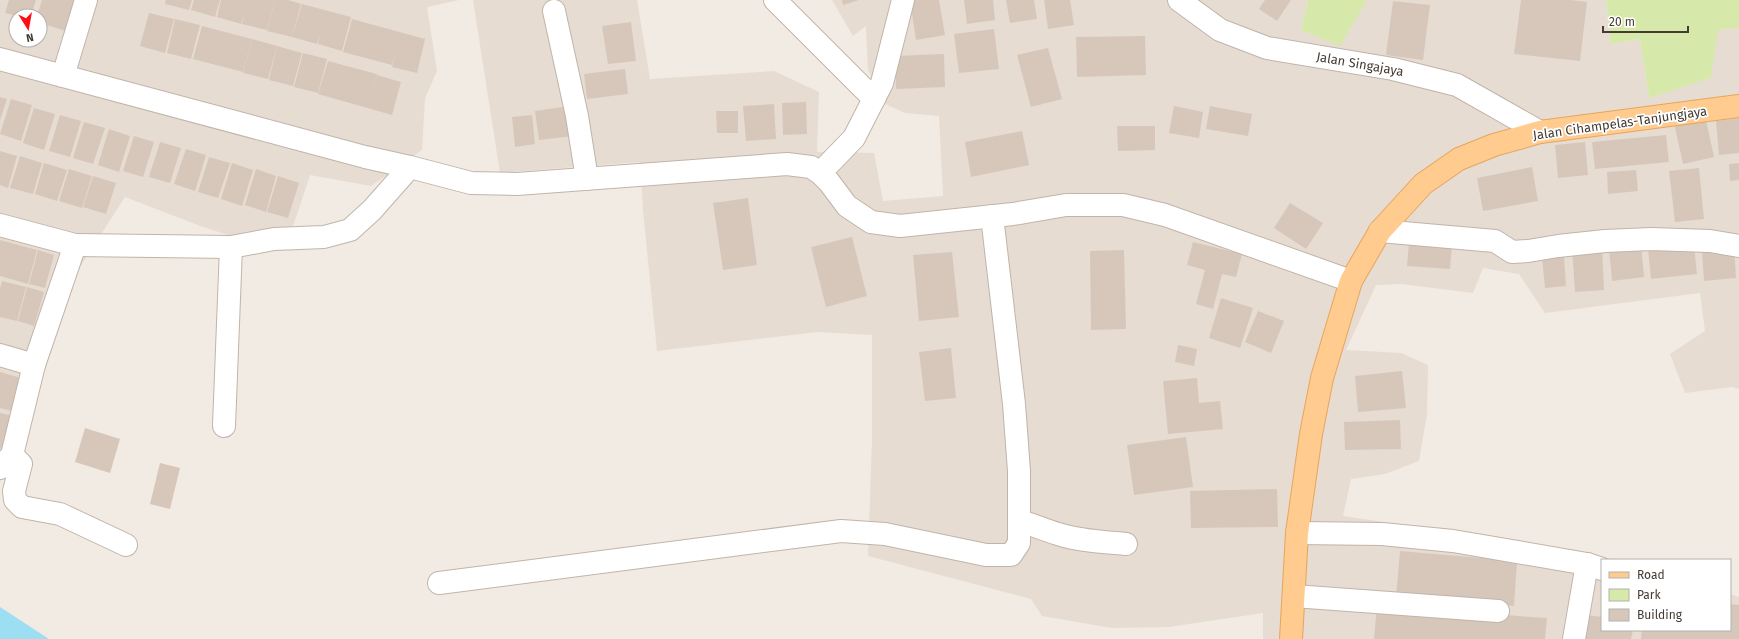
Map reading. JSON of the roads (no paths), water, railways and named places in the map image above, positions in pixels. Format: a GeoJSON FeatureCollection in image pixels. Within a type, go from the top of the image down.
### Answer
{"type":"FeatureCollection","features":[{"type":"Feature","properties":{"kind":"main road","name":"Jalan Cihampelas-Tanjungjaya"},"geometry":{"type":"LineString","coordinates":[[1291,639],[1297,534],[1311,434],[1322,378],[1351,281],[1380,231],[1423,184],[1459,159],[1494,145],[1540,132],[1739,106]]}},
{"type":"Feature","properties":{"kind":"street"},"geometry":{"type":"LineString","coordinates":[[63,76],[86,0]]}},
{"type":"Feature","properties":{"kind":"street"},"geometry":{"type":"LineString","coordinates":[[775,0],[874,99]]}},
{"type":"Feature","properties":{"kind":"street"},"geometry":{"type":"LineString","coordinates":[[820,173],[854,138],[882,83],[903,0]]}},
{"type":"Feature","properties":{"kind":"street","name":"Jalan Singajaya"},"geometry":{"type":"LineString","coordinates":[[1179,0],[1220,30],[1267,48],[1393,69],[1457,86],[1540,132]]}},
{"type":"Feature","properties":{"kind":"street"},"geometry":{"type":"LineString","coordinates":[[554,11],[577,116],[587,179]]}},
{"type":"Feature","properties":{"kind":"street"},"geometry":{"type":"LineString","coordinates":[[0,59],[365,157],[471,183],[517,184],[787,164],[812,167],[829,182],[847,206],[871,222],[900,226],[992,216],[1066,205],[1124,205],[1166,214],[1351,281]]}},
{"type":"Feature","properties":{"kind":"street"},"geometry":{"type":"LineString","coordinates":[[0,225],[75,245],[231,247],[274,239],[324,237],[350,230],[372,210],[410,167]]}},
{"type":"Feature","properties":{"kind":"street"},"geometry":{"type":"LineString","coordinates":[[439,583],[842,531],[885,534],[986,555],[1011,555],[1019,543],[1018,471],[1014,404],[992,216]]}},
{"type":"Feature","properties":{"kind":"street"},"geometry":{"type":"LineString","coordinates":[[1380,231],[1495,240],[1512,252],[1528,252],[1558,246],[1605,241],[1651,239],[1710,241],[1739,246]]}},
{"type":"Feature","properties":{"kind":"street"},"geometry":{"type":"LineString","coordinates":[[75,245],[34,364],[6,461],[21,464],[14,491],[15,500],[22,507],[60,514],[126,545]]}},
{"type":"Feature","properties":{"kind":"street"},"geometry":{"type":"LineString","coordinates":[[224,426],[231,247]]}},
{"type":"Feature","properties":{"kind":"street"},"geometry":{"type":"LineString","coordinates":[[0,355],[34,364]]}},
{"type":"Feature","properties":{"kind":"street"},"geometry":{"type":"LineString","coordinates":[[1019,521],[1033,524],[1059,534],[1088,540],[1126,544]]}},
{"type":"Feature","properties":{"kind":"street"},"geometry":{"type":"LineString","coordinates":[[1297,534],[1382,534],[1452,541],[1595,566],[1574,639]]}},
{"type":"Feature","properties":{"kind":"street"},"geometry":{"type":"LineString","coordinates":[[1294,596],[1498,611]]}},
{"type":"Feature","properties":{"kind":"water"},"geometry":{"type":"Polygon","coordinates":[[[0,607],[49,639],[0,639],[0,607]]]}}]}
